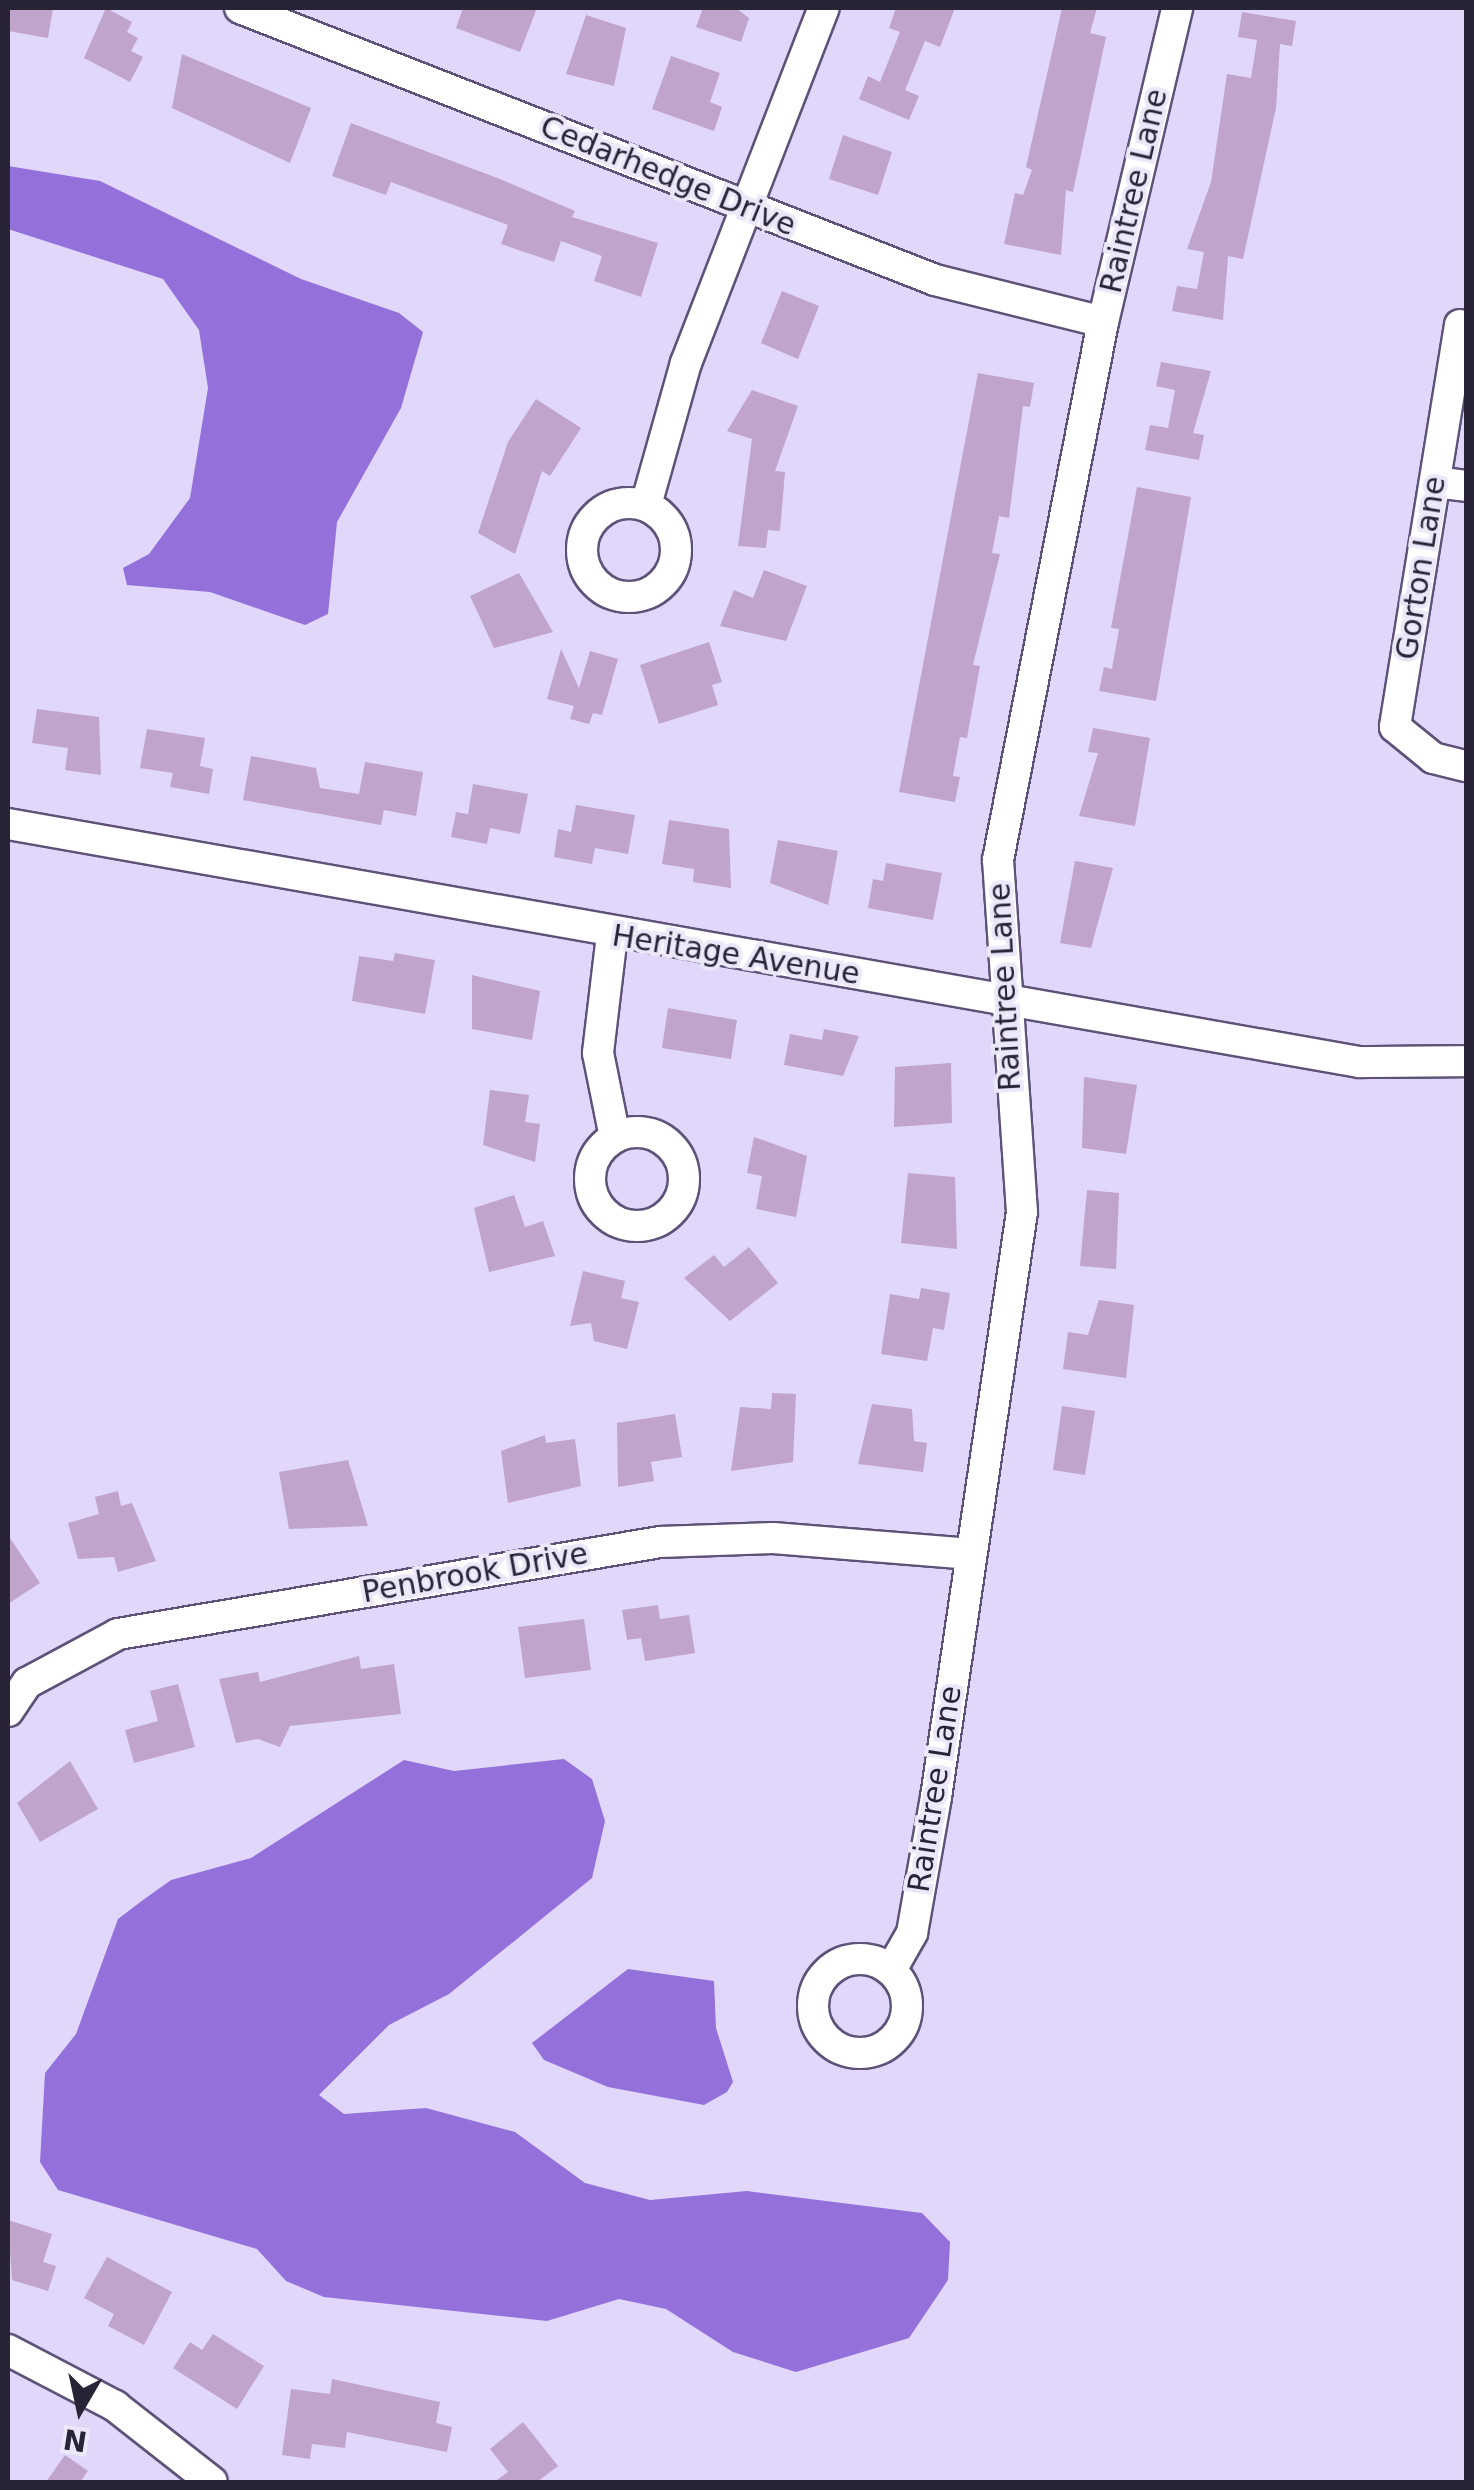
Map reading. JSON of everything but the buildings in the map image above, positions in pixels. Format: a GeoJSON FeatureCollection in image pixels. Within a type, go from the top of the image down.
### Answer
{"type":"FeatureCollection","features":[{"type":"Feature","properties":{"kind":"street","name":"Cedarhedge Drive"},"geometry":{"type":"LineString","coordinates":[[240,8],[935,280],[1103,322]]}},
{"type":"Feature","properties":{"kind":"street"},"geometry":{"type":"LineString","coordinates":[[646,506],[686,363],[824,8]]}},
{"type":"Feature","properties":{"kind":"street","name":"Raintree Lane"},"geometry":{"type":"LineString","coordinates":[[892,1970],[912,1933],[1022,1212],[1002,998],[998,860],[1103,322],[1177,8]]}},
{"type":"Feature","properties":{"kind":"street","name":"Gorton Lane"},"geometry":{"type":"LineString","coordinates":[[1460,325],[1395,727],[1433,758],[1466,766]]}},
{"type":"Feature","properties":{"kind":"street"},"geometry":{"type":"LineString","coordinates":[[1435,482],[1466,486]]}},
{"type":"Feature","properties":{"kind":"street","name":"Heritage Avenue"},"geometry":{"type":"LineString","coordinates":[[8,824],[612,935],[1002,998],[1359,1062],[1466,1061]]}},
{"type":"Feature","properties":{"kind":"street"},"geometry":{"type":"LineString","coordinates":[[612,935],[598,1053],[615,1137]]}},
{"type":"Feature","properties":{"kind":"street","name":"Penbrook Drive"},"geometry":{"type":"LineString","coordinates":[[8,1711],[27,1684],[118,1634],[660,1542],[773,1538],[971,1554]]}},
{"type":"Feature","properties":{"kind":"street"},"geometry":{"type":"LineString","coordinates":[[8,2350],[115,2406],[212,2482]]}},
{"type":"Feature","properties":{"kind":"shaded area"},"geometry":{"type":"Polygon","coordinates":[[[8,166],[100,181],[301,279],[399,313],[423,332],[401,408],[337,522],[328,614],[305,625],[210,592],[127,585],[123,568],[149,554],[190,498],[208,388],[199,330],[163,279],[8,229],[8,166]]]}},
{"type":"Feature","properties":{"kind":"shaded area"},"geometry":{"type":"Polygon","coordinates":[[[564,1759],[592,1779],[605,1821],[592,1878],[449,1994],[389,2025],[319,2095],[344,2114],[426,2108],[515,2132],[585,2183],[650,2200],[747,2191],[922,2213],[950,2242],[948,2280],[909,2338],[796,2372],[733,2352],[666,2309],[619,2299],[547,2321],[324,2297],[286,2281],[257,2249],[58,2190],[40,2162],[45,2073],[76,2034],[118,1919],[171,1880],[251,1858],[404,1760],[454,1771],[564,1759]]]}},
{"type":"Feature","properties":{"kind":"shaded area"},"geometry":{"type":"Polygon","coordinates":[[[628,1969],[714,1981],[716,2028],[733,2082],[727,2092],[704,2105],[608,2087],[544,2060],[532,2043],[628,1969]]]}}]}
